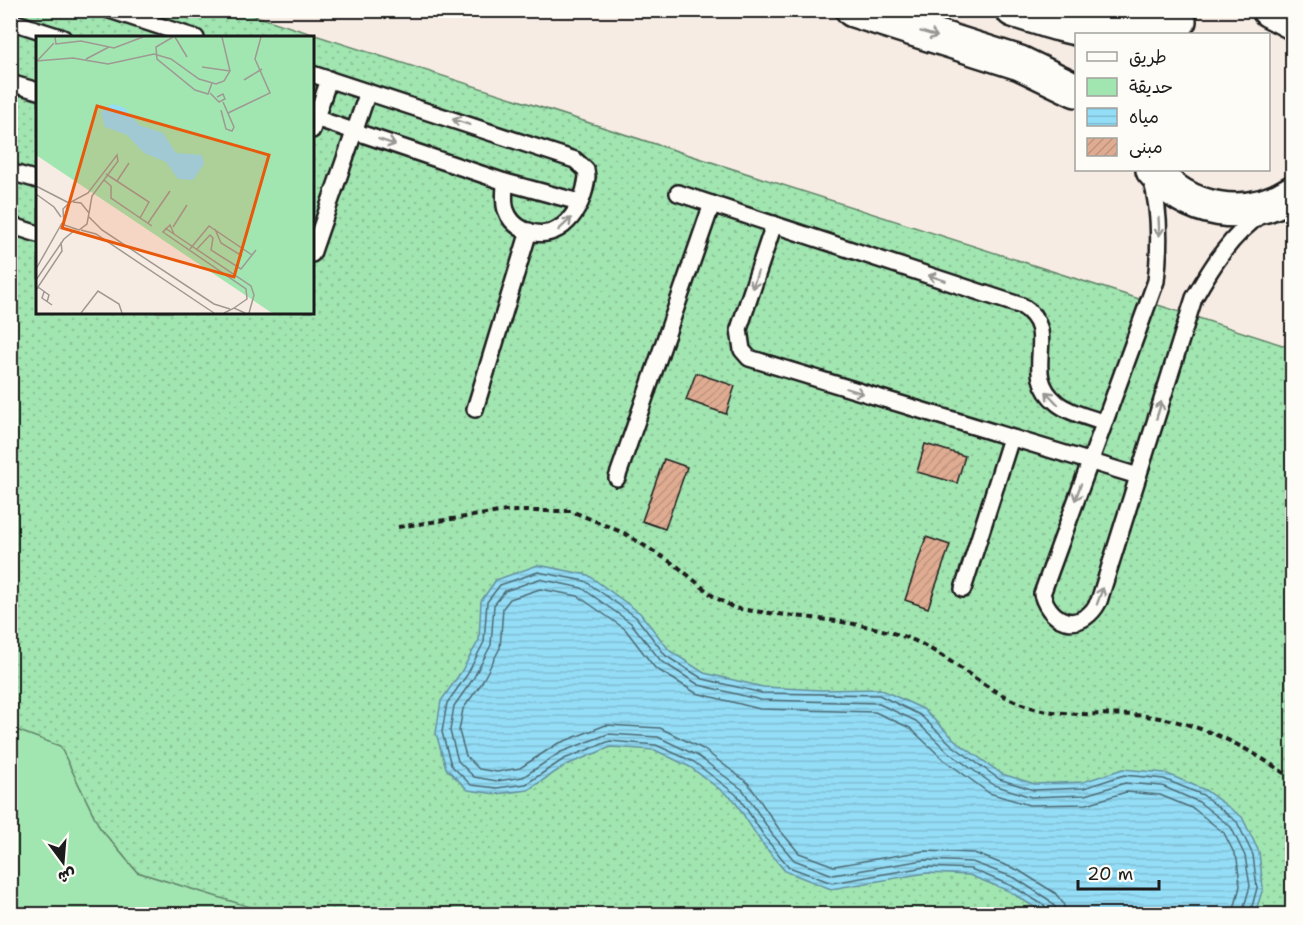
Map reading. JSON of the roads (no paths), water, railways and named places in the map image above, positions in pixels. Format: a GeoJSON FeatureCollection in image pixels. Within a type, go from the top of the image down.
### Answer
{"type":"FeatureCollection","features":[{"type":"Feature","properties":{"kind":"street"},"geometry":{"type":"LineString","coordinates":[[853,10],[1020,63],[1075,89]]}},
{"type":"Feature","properties":{"kind":"street"},"geometry":{"type":"LineString","coordinates":[[1013,10],[1084,32],[1100,33]]}},
{"type":"Feature","properties":{"kind":"street"},"geometry":{"type":"LineString","coordinates":[[1269,10],[1293,22]]}},
{"type":"Feature","properties":{"kind":"street"},"geometry":{"type":"LineString","coordinates":[[1127,33],[1148,31],[1182,22]]}},
{"type":"Feature","properties":{"kind":"street"},"geometry":{"type":"LineString","coordinates":[[1155,171],[1163,182],[1188,200],[1217,210],[1248,210],[1285,197]]}},
{"type":"Feature","properties":{"kind":"lane"},"geometry":{"type":"LineString","coordinates":[[110,10],[190,36]]}},
{"type":"Feature","properties":{"kind":"lane"},"geometry":{"type":"LineString","coordinates":[[10,21],[57,36]]}},
{"type":"Feature","properties":{"kind":"lane"},"geometry":{"type":"LineString","coordinates":[[314,75],[575,160],[586,170],[587,177],[571,220],[556,231],[538,234],[519,227],[506,211],[505,182]]}},
{"type":"Feature","properties":{"kind":"lane"},"geometry":{"type":"LineString","coordinates":[[314,119],[329,80]]}},
{"type":"Feature","properties":{"kind":"lane"},"geometry":{"type":"LineString","coordinates":[[10,83],[36,90]]}},
{"type":"Feature","properties":{"kind":"lane"},"geometry":{"type":"LineString","coordinates":[[314,248],[368,92]]}},
{"type":"Feature","properties":{"kind":"lane"},"geometry":{"type":"LineString","coordinates":[[314,122],[355,131],[505,182],[579,202]]}},
{"type":"Feature","properties":{"kind":"lane"},"geometry":{"type":"LineString","coordinates":[[1148,171],[1159,218],[1160,250],[1156,281],[1042,594],[1051,612],[1068,622],[1081,620],[1093,613],[1099,601],[1194,298],[1209,270],[1229,244],[1252,221],[1285,197]]}},
{"type":"Feature","properties":{"kind":"lane"},"geometry":{"type":"LineString","coordinates":[[10,172],[36,179]]}},
{"type":"Feature","properties":{"kind":"lane"},"geometry":{"type":"LineString","coordinates":[[678,193],[1023,306],[1032,312],[1043,332],[1038,359],[1039,376],[1046,392],[1058,405],[1104,423]]}},
{"type":"Feature","properties":{"kind":"lane"},"geometry":{"type":"LineString","coordinates":[[617,478],[712,204]]}},
{"type":"Feature","properties":{"kind":"lane"},"geometry":{"type":"LineString","coordinates":[[774,224],[739,330],[742,350],[749,358],[1138,476]]}},
{"type":"Feature","properties":{"kind":"lane"},"geometry":{"type":"LineString","coordinates":[[10,225],[36,233]]}},
{"type":"Feature","properties":{"kind":"lane"},"geometry":{"type":"LineString","coordinates":[[475,409],[528,231]]}},
{"type":"Feature","properties":{"kind":"lane"},"geometry":{"type":"LineString","coordinates":[[963,589],[1011,438]]}},
{"type":"Feature","properties":{"kind":"water"},"geometry":{"type":"Polygon","coordinates":[[[538,565],[588,575],[640,613],[670,651],[704,673],[763,687],[821,690],[880,689],[923,709],[957,742],[1002,774],[1035,784],[1083,782],[1123,769],[1165,773],[1205,790],[1242,817],[1259,852],[1263,888],[1255,914],[1045,914],[1009,891],[969,875],[926,873],[831,889],[785,871],[761,842],[734,800],[690,767],[655,750],[611,747],[566,765],[528,790],[496,794],[468,790],[446,768],[436,733],[441,701],[479,640],[481,601],[496,580],[538,565]]]}}]}
